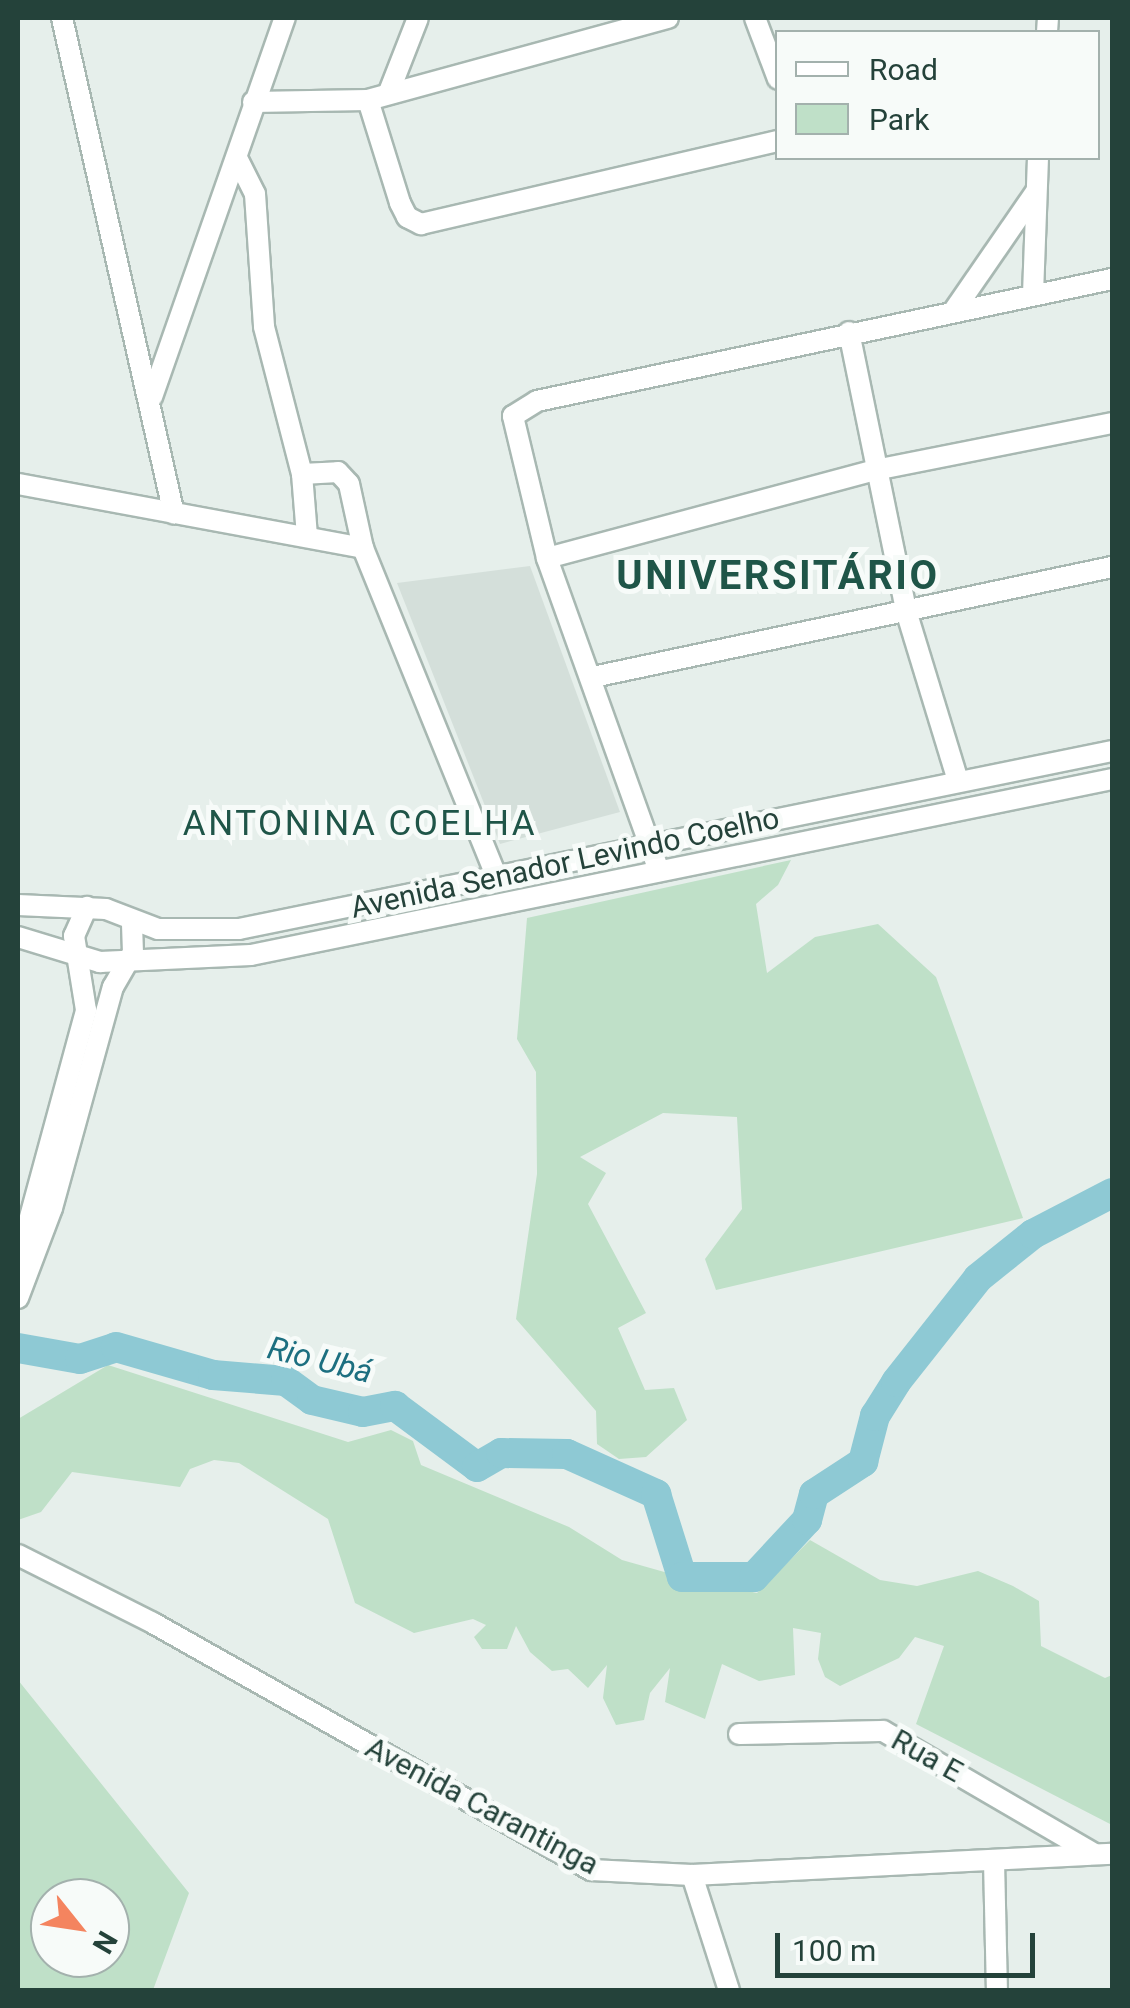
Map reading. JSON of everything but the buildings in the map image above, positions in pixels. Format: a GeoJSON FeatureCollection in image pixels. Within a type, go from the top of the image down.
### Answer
{"type":"FeatureCollection","features":[{"type":"Feature","properties":{"kind":"street"},"geometry":{"type":"LineString","coordinates":[[62,18],[174,514]]}},
{"type":"Feature","properties":{"kind":"street"},"geometry":{"type":"LineString","coordinates":[[151,400],[285,18]]}},
{"type":"Feature","properties":{"kind":"street"},"geometry":{"type":"LineString","coordinates":[[389,92],[418,18]]}},
{"type":"Feature","properties":{"kind":"street"},"geometry":{"type":"LineString","coordinates":[[253,102],[368,100],[668,18]]}},
{"type":"Feature","properties":{"kind":"street"},"geometry":{"type":"LineString","coordinates":[[754,18],[775,71]]}},
{"type":"Feature","properties":{"kind":"street"},"geometry":{"type":"LineString","coordinates":[[368,100],[400,203],[406,217],[421,224],[775,142]]}},
{"type":"Feature","properties":{"kind":"street"},"geometry":{"type":"LineString","coordinates":[[237,158],[255,194],[264,327],[302,474],[307,536]]}},
{"type":"Feature","properties":{"kind":"street"},"geometry":{"type":"LineString","coordinates":[[1033,294],[1038,160]]}},
{"type":"Feature","properties":{"kind":"street"},"geometry":{"type":"LineString","coordinates":[[955,309],[1035,193]]}},
{"type":"Feature","properties":{"kind":"street"},"geometry":{"type":"LineString","coordinates":[[659,871],[593,677],[547,558],[513,416],[526,405],[1112,278]]}},
{"type":"Feature","properties":{"kind":"street"},"geometry":{"type":"LineString","coordinates":[[849,332],[908,614],[958,781]]}},
{"type":"Feature","properties":{"kind":"street"},"geometry":{"type":"LineString","coordinates":[[547,558],[875,470],[1112,423]]}},
{"type":"Feature","properties":{"kind":"street"},"geometry":{"type":"LineString","coordinates":[[302,474],[338,472],[346,479],[362,548],[496,875]]}},
{"type":"Feature","properties":{"kind":"street"},"geometry":{"type":"LineString","coordinates":[[18,484],[362,548]]}},
{"type":"Feature","properties":{"kind":"street"},"geometry":{"type":"LineString","coordinates":[[593,677],[908,614],[1112,567]]}},
{"type":"Feature","properties":{"kind":"street","name":"Avenida Senador Levindo Coelho"},"geometry":{"type":"LineString","coordinates":[[18,905],[87,907],[158,929],[238,929],[647,842],[958,781],[1109,756]]}},
{"type":"Feature","properties":{"kind":"street"},"geometry":{"type":"LineString","coordinates":[[18,938],[78,958],[128,963],[338,942],[659,871],[1112,779]]}},
{"type":"Feature","properties":{"kind":"street"},"geometry":{"type":"LineString","coordinates":[[18,1262],[86,1010],[75,927],[87,907]]}},
{"type":"Feature","properties":{"kind":"street"},"geometry":{"type":"LineString","coordinates":[[18,1298],[52,1208],[108,1003],[135,946],[132,922]]}},
{"type":"Feature","properties":{"kind":"street","name":"Avenida Carantinga"},"geometry":{"type":"LineString","coordinates":[[18,1555],[153,1623],[591,1870],[692,1875],[1103,1854]]}},
{"type":"Feature","properties":{"kind":"street","name":"Rua E"},"geometry":{"type":"LineString","coordinates":[[739,1734],[884,1731],[1103,1854]]}},
{"type":"Feature","properties":{"kind":"street"},"geometry":{"type":"LineString","coordinates":[[994,1860],[997,1990]]}},
{"type":"Feature","properties":{"kind":"street"},"geometry":{"type":"LineString","coordinates":[[692,1875],[729,1990]]}},
{"type":"Feature","properties":{"kind":"shaded area"},"geometry":{"type":"Polygon","coordinates":[[[530,566],[620,812],[500,844],[397,583],[530,566]]]}},
{"type":"Feature","properties":{"kind":"green space"},"geometry":{"type":"Polygon","coordinates":[[[791,860],[778,885],[756,904],[767,973],[815,937],[878,924],[936,977],[1023,1218],[716,1290],[705,1259],[742,1209],[737,1117],[663,1113],[580,1157],[606,1173],[588,1204],[646,1313],[618,1328],[645,1390],[674,1388],[687,1420],[646,1457],[619,1459],[597,1444],[596,1411],[516,1319],[537,1174],[536,1072],[517,1039],[527,918],[791,860]]]}},
{"type":"Feature","properties":{"kind":"green space"},"geometry":{"type":"Polygon","coordinates":[[[108,1365],[348,1442],[391,1430],[413,1441],[421,1465],[569,1527],[622,1560],[682,1577],[757,1593],[810,1540],[880,1580],[917,1586],[978,1571],[1013,1586],[1039,1601],[1041,1646],[1105,1678],[1112,1675],[1112,1825],[916,1724],[944,1646],[915,1637],[899,1658],[840,1686],[825,1677],[818,1659],[821,1633],[793,1628],[795,1675],[759,1681],[722,1664],[705,1719],[665,1702],[670,1668],[650,1693],[644,1720],[616,1725],[603,1698],[607,1665],[588,1688],[568,1669],[552,1671],[530,1652],[516,1626],[507,1649],[482,1649],[474,1637],[486,1625],[473,1619],[414,1633],[355,1603],[328,1519],[239,1463],[214,1460],[190,1469],[180,1487],[72,1472],[41,1512],[18,1520],[18,1419],[108,1365]]]}},
{"type":"Feature","properties":{"kind":"green space"},"geometry":{"type":"Polygon","coordinates":[[[18,1680],[189,1893],[153,1990],[18,1990],[18,1680]]]}},
{"type":"Feature","properties":{"kind":"waterway","name":"Rio Ubá"},"geometry":{"type":"LineString","coordinates":[[18,1348],[80,1359],[116,1347],[213,1375],[286,1381],[312,1400],[363,1412],[395,1406],[477,1467],[501,1453],[567,1454],[656,1494],[682,1577],[754,1577],[807,1520],[814,1494],[863,1462],[875,1416],[896,1382],[978,1278],[1033,1234],[1112,1193]]}},
{"type":"Feature","properties":{"kind":"district","name":"UNIVERSITÁRIO"},"geometry":{"type":"Point","coordinates":[778,576]}},
{"type":"Feature","properties":{"kind":"district","name":"ANTONINA COELHA"},"geometry":{"type":"Point","coordinates":[360,824]}}]}
